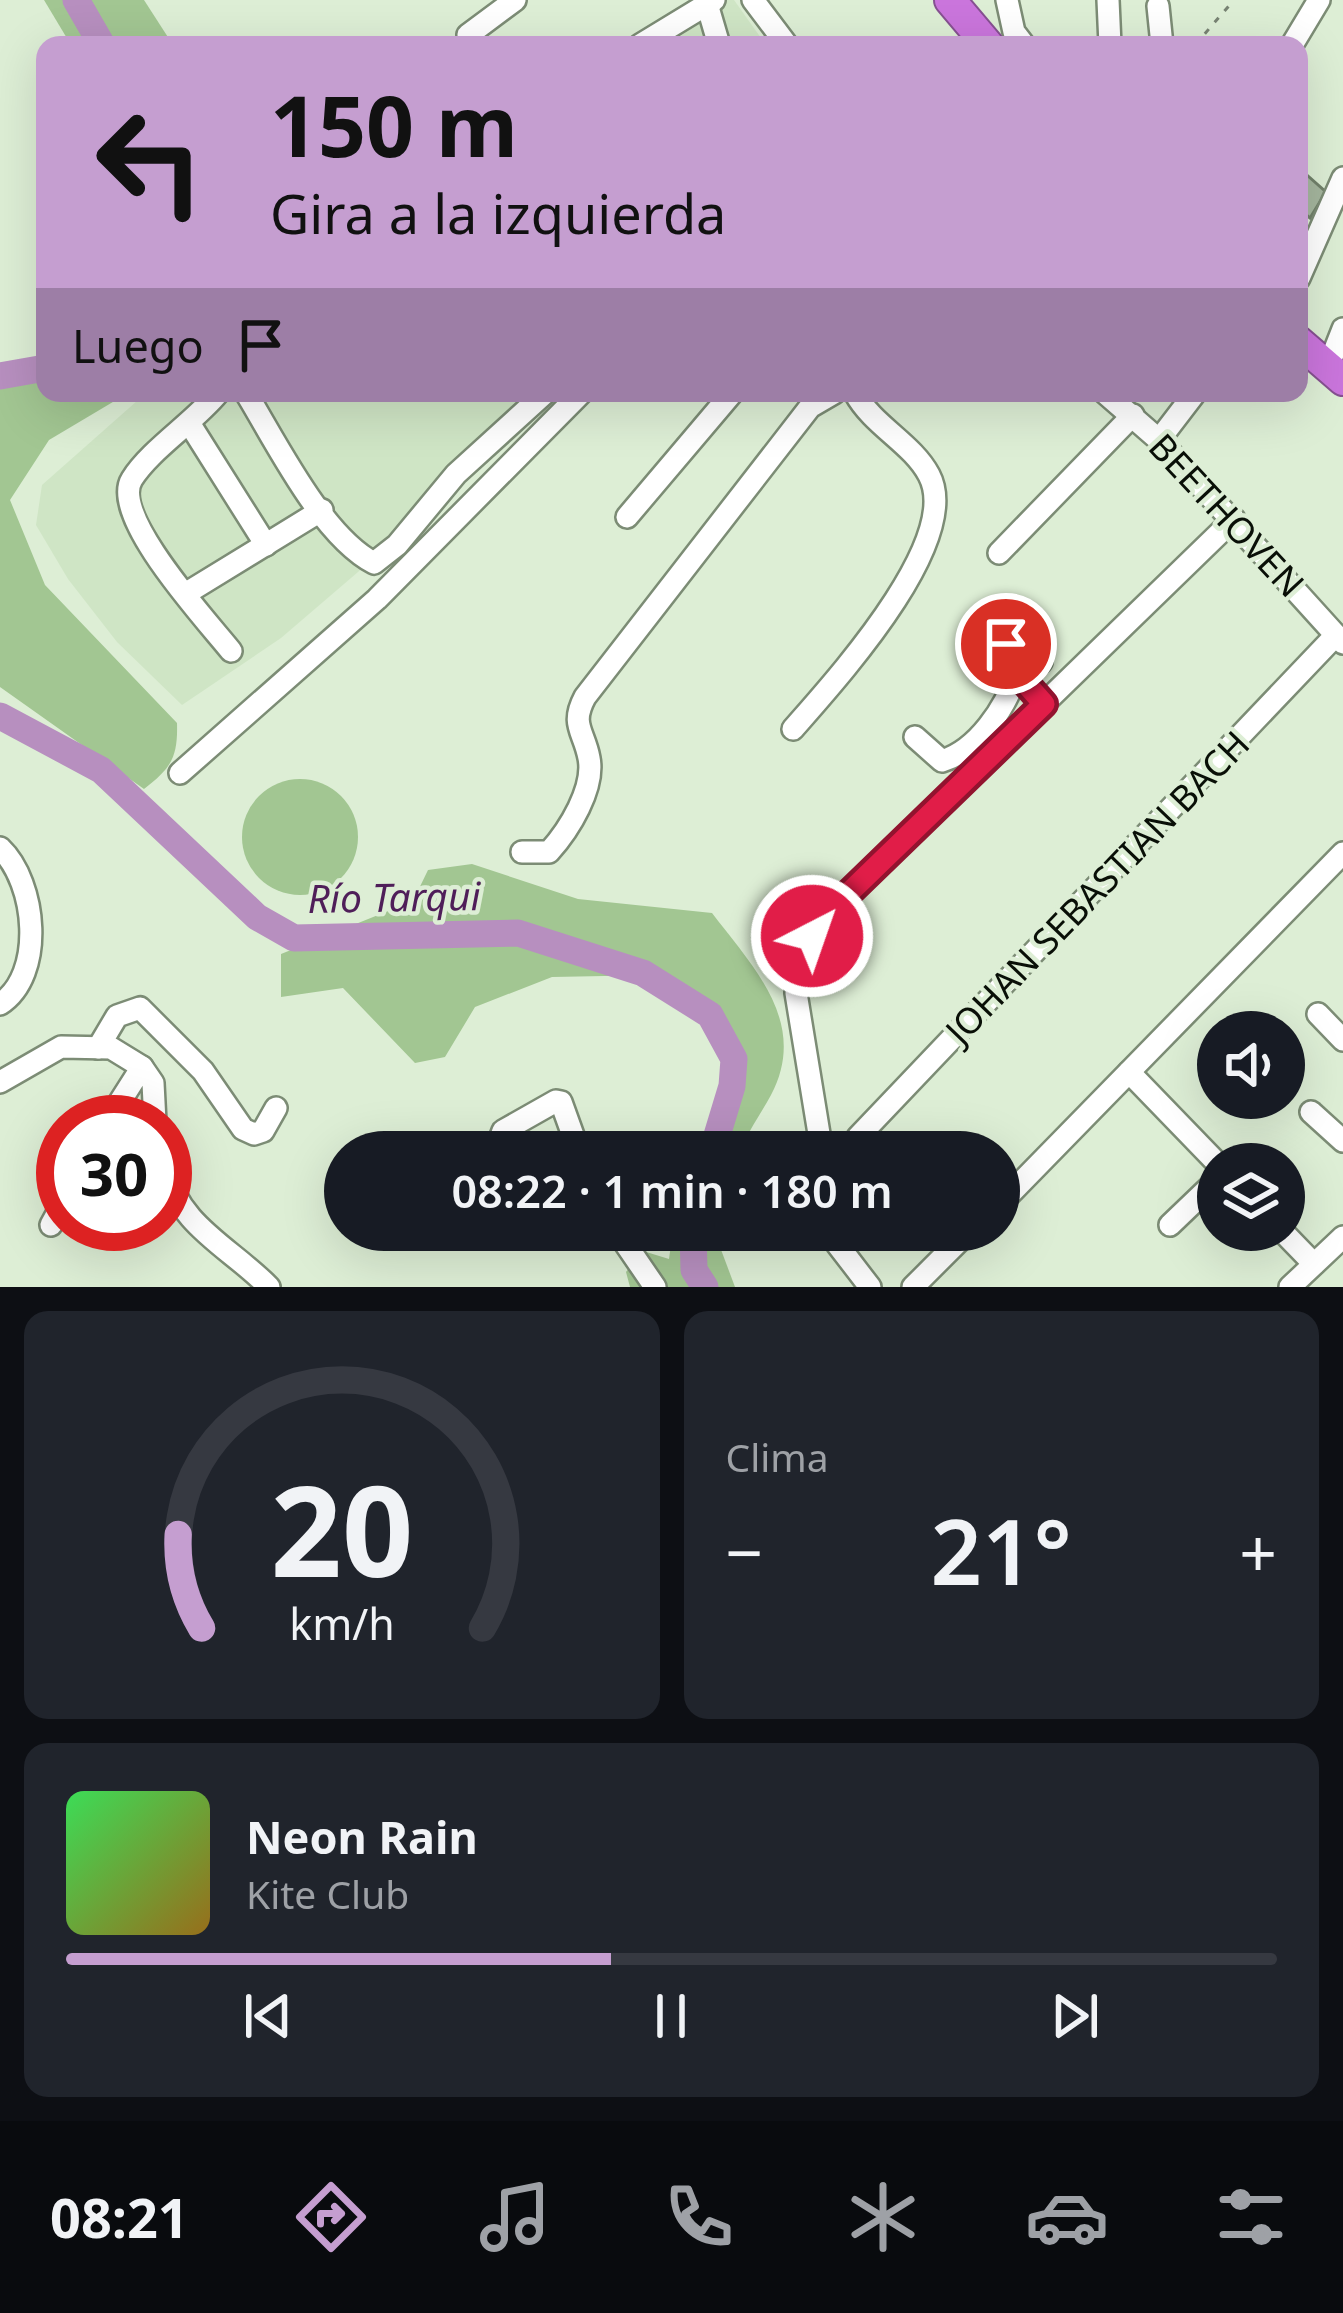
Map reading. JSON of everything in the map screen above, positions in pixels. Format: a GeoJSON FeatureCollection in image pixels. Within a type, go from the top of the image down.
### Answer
{"type":"FeatureCollection","features":[{"type":"Feature","properties":{"kind":"highway"},"geometry":{"type":"LineString","coordinates":[[950,0],[980,36]]}},
{"type":"Feature","properties":{"kind":"highway"},"geometry":{"type":"LineString","coordinates":[[1308,350],[1335,374]]}},
{"type":"Feature","properties":{"kind":"street"},"geometry":{"type":"LineString","coordinates":[[468,35],[515,0]]}},
{"type":"Feature","properties":{"kind":"street"},"geometry":{"type":"LineString","coordinates":[[753,0],[781,36]]}},
{"type":"Feature","properties":{"kind":"street"},"geometry":{"type":"LineString","coordinates":[[1007,0],[1017,36]]}},
{"type":"Feature","properties":{"kind":"street"},"geometry":{"type":"LineString","coordinates":[[1108,0],[1110,36]]}},
{"type":"Feature","properties":{"kind":"street"},"geometry":{"type":"LineString","coordinates":[[1297,36],[1319,0]]}},
{"type":"Feature","properties":{"kind":"street"},"geometry":{"type":"LineString","coordinates":[[655,36],[710,2],[717,36]]}},
{"type":"Feature","properties":{"kind":"street"},"geometry":{"type":"LineString","coordinates":[[1158,6],[1161,36]]}},
{"type":"Feature","properties":{"kind":"street"},"geometry":{"type":"LineString","coordinates":[[1308,258],[1343,178]]}},
{"type":"Feature","properties":{"kind":"street"},"geometry":{"type":"LineString","coordinates":[[1335,374],[1343,329]]}},
{"type":"Feature","properties":{"kind":"street"},"geometry":{"type":"LineString","coordinates":[[211,402],[191,426],[136,474],[127,501],[136,526],[231,651]]}},
{"type":"Feature","properties":{"kind":"street"},"geometry":{"type":"LineString","coordinates":[[251,402],[322,510],[361,556],[374,563],[398,545],[456,474],[535,402]]}},
{"type":"Feature","properties":{"kind":"street"},"geometry":{"type":"LineString","coordinates":[[180,773],[377,599],[572,402]]}},
{"type":"Feature","properties":{"kind":"street"},"geometry":{"type":"LineString","coordinates":[[627,517],[724,402]]}},
{"type":"Feature","properties":{"kind":"street"},"geometry":{"type":"LineString","coordinates":[[522,852],[549,852],[560,840],[590,777],[589,754],[577,734],[575,715],[585,697],[819,402]]}},
{"type":"Feature","properties":{"kind":"street"},"geometry":{"type":"LineString","coordinates":[[793,729],[878,631],[916,566],[930,520],[933,482],[926,469],[867,416],[860,402]]}},
{"type":"Feature","properties":{"kind":"street","name":"BEETHOVEN"},"geometry":{"type":"LineString","coordinates":[[1116,402],[1234,519],[1340,639]]}},
{"type":"Feature","properties":{"kind":"street"},"geometry":{"type":"LineString","coordinates":[[1159,440],[1188,402]]}},
{"type":"Feature","properties":{"kind":"street"},"geometry":{"type":"LineString","coordinates":[[999,553],[1132,415]]}},
{"type":"Feature","properties":{"kind":"street"},"geometry":{"type":"LineString","coordinates":[[191,426],[266,545]]}},
{"type":"Feature","properties":{"kind":"street"},"geometry":{"type":"LineString","coordinates":[[185,594],[322,510]]}},
{"type":"Feature","properties":{"kind":"street"},"geometry":{"type":"LineString","coordinates":[[819,1131],[796,993],[797,958],[826,915],[1234,519]]}},
{"type":"Feature","properties":{"kind":"street","name":"JOHAN SEBASTIAN BACH"},"geometry":{"type":"LineString","coordinates":[[865,1131],[1340,639]]}},
{"type":"Feature","properties":{"kind":"street"},"geometry":{"type":"LineString","coordinates":[[1041,662],[1012,640],[1004,650],[1017,674],[1044,704]]}},
{"type":"Feature","properties":{"kind":"street"},"geometry":{"type":"LineString","coordinates":[[915,737],[942,761],[956,757],[1005,704],[1017,674]]}},
{"type":"Feature","properties":{"kind":"street"},"geometry":{"type":"LineString","coordinates":[[0,848],[12,860],[22,887],[30,934],[28,974],[0,1004]]}},
{"type":"Feature","properties":{"kind":"street"},"geometry":{"type":"LineString","coordinates":[[1020,1184],[1343,853]]}},
{"type":"Feature","properties":{"kind":"street"},"geometry":{"type":"LineString","coordinates":[[98,1048],[117,1016],[140,1009],[203,1071],[243,1129],[254,1134],[263,1131],[276,1108]]}},
{"type":"Feature","properties":{"kind":"street"},"geometry":{"type":"LineString","coordinates":[[1318,1014],[1343,1040]]}},
{"type":"Feature","properties":{"kind":"street"},"geometry":{"type":"LineString","coordinates":[[0,1082],[61,1047],[111,1048],[142,1067],[153,1083],[154,1095]]}},
{"type":"Feature","properties":{"kind":"street"},"geometry":{"type":"LineString","coordinates":[[124,1095],[142,1067]]}},
{"type":"Feature","properties":{"kind":"street"},"geometry":{"type":"LineString","coordinates":[[1129,1072],[1198,1143]]}},
{"type":"Feature","properties":{"kind":"street"},"geometry":{"type":"LineString","coordinates":[[503,1131],[556,1101],[562,1102],[572,1131]]}},
{"type":"Feature","properties":{"kind":"street"},"geometry":{"type":"LineString","coordinates":[[1311,1112],[1343,1142]]}},
{"type":"Feature","properties":{"kind":"street"},"geometry":{"type":"LineString","coordinates":[[1170,1225],[1197,1199]]}},
{"type":"Feature","properties":{"kind":"street"},"geometry":{"type":"LineString","coordinates":[[192,1220],[259,1283]]}},
{"type":"Feature","properties":{"kind":"street"},"geometry":{"type":"LineString","coordinates":[[1290,1287],[1343,1237]]}},
{"type":"Feature","properties":{"kind":"street"},"geometry":{"type":"LineString","coordinates":[[630,1251],[655,1287]]}},
{"type":"Feature","properties":{"kind":"street"},"geometry":{"type":"LineString","coordinates":[[842,1251],[870,1287]]}},
{"type":"Feature","properties":{"kind":"street"},"geometry":{"type":"LineString","coordinates":[[913,1287],[949,1251]]}},
{"type":"Feature","properties":{"kind":"street"},"geometry":{"type":"LineString","coordinates":[[1302,1251],[1314,1264]]}},
{"type":"Feature","properties":{"kind":"path"},"geometry":{"type":"LineString","coordinates":[[1203,36],[1234,0]]}},
{"type":"Feature","properties":{"kind":"shaded area"},"geometry":{"type":"Polygon","coordinates":[[[709,0],[734,0],[760,36],[643,36],[709,0]]]}},
{"type":"Feature","properties":{"kind":"shaded area"},"geometry":{"type":"Polygon","coordinates":[[[136,402],[537,402],[358,572],[281,638],[182,705],[117,642],[68,579],[36,525],[42,485],[136,402]]]}},
{"type":"Feature","properties":{"kind":"green space"},"geometry":{"type":"Polygon","coordinates":[[[44,0],[144,0],[167,36],[66,36],[44,0]]]}},
{"type":"Feature","properties":{"kind":"green space"},"geometry":{"type":"Polygon","coordinates":[[[36,358],[36,402],[113,402],[49,440],[10,500],[45,585],[177,723],[171,761],[144,789],[0,687],[0,363],[27,365],[36,358]]]}},
{"type":"Feature","properties":{"kind":"green space"},"geometry":{"type":"Polygon","coordinates":[[[300,779],[322,784],[341,796],[353,815],[358,837],[353,859],[341,878],[322,890],[300,895],[278,890],[259,878],[247,859],[242,837],[247,815],[259,796],[278,784],[300,779]]]}},
{"type":"Feature","properties":{"kind":"green space"},"geometry":{"type":"Polygon","coordinates":[[[472,864],[578,899],[712,913],[759,976],[780,1020],[781,1069],[750,1131],[709,1131],[736,1090],[736,1036],[706,1003],[657,975],[552,977],[475,1007],[445,1057],[415,1063],[343,988],[281,997],[281,954],[413,901],[428,870],[472,864]]]}},
{"type":"Feature","properties":{"kind":"green space"},"geometry":{"type":"Polygon","coordinates":[[[643,1251],[669,1259],[670,1251],[722,1251],[735,1287],[630,1287],[626,1272],[643,1251]]]}},
{"type":"Feature","properties":{"kind":"building"},"geometry":{"type":"Polygon","coordinates":[[[1308,176],[1326,192],[1308,216],[1308,176]]]}},
{"type":"Feature","properties":{"kind":"waterway","name":"Río Tarqui"},"geometry":{"type":"LineString","coordinates":[[76,0],[97,36]]}},
{"type":"Feature","properties":{"kind":"waterway","name":"Río Tarqui"},"geometry":{"type":"LineString","coordinates":[[0,376],[36,370]]}},
{"type":"Feature","properties":{"kind":"waterway","name":"Río Tarqui"},"geometry":{"type":"LineString","coordinates":[[0,716],[101,770],[257,917],[294,938],[518,933],[643,973],[710,1015],[734,1059],[732,1086],[718,1131]]}},
{"type":"Feature","properties":{"kind":"waterway"},"geometry":{"type":"LineString","coordinates":[[694,1251],[694,1270],[705,1287]]}},
{"type":"Feature","properties":{"kind":"route"},"geometry":{"type":"LineString","coordinates":[[812,936],[826,915],[1044,704],[1006,661],[1006,644]]}}]}
